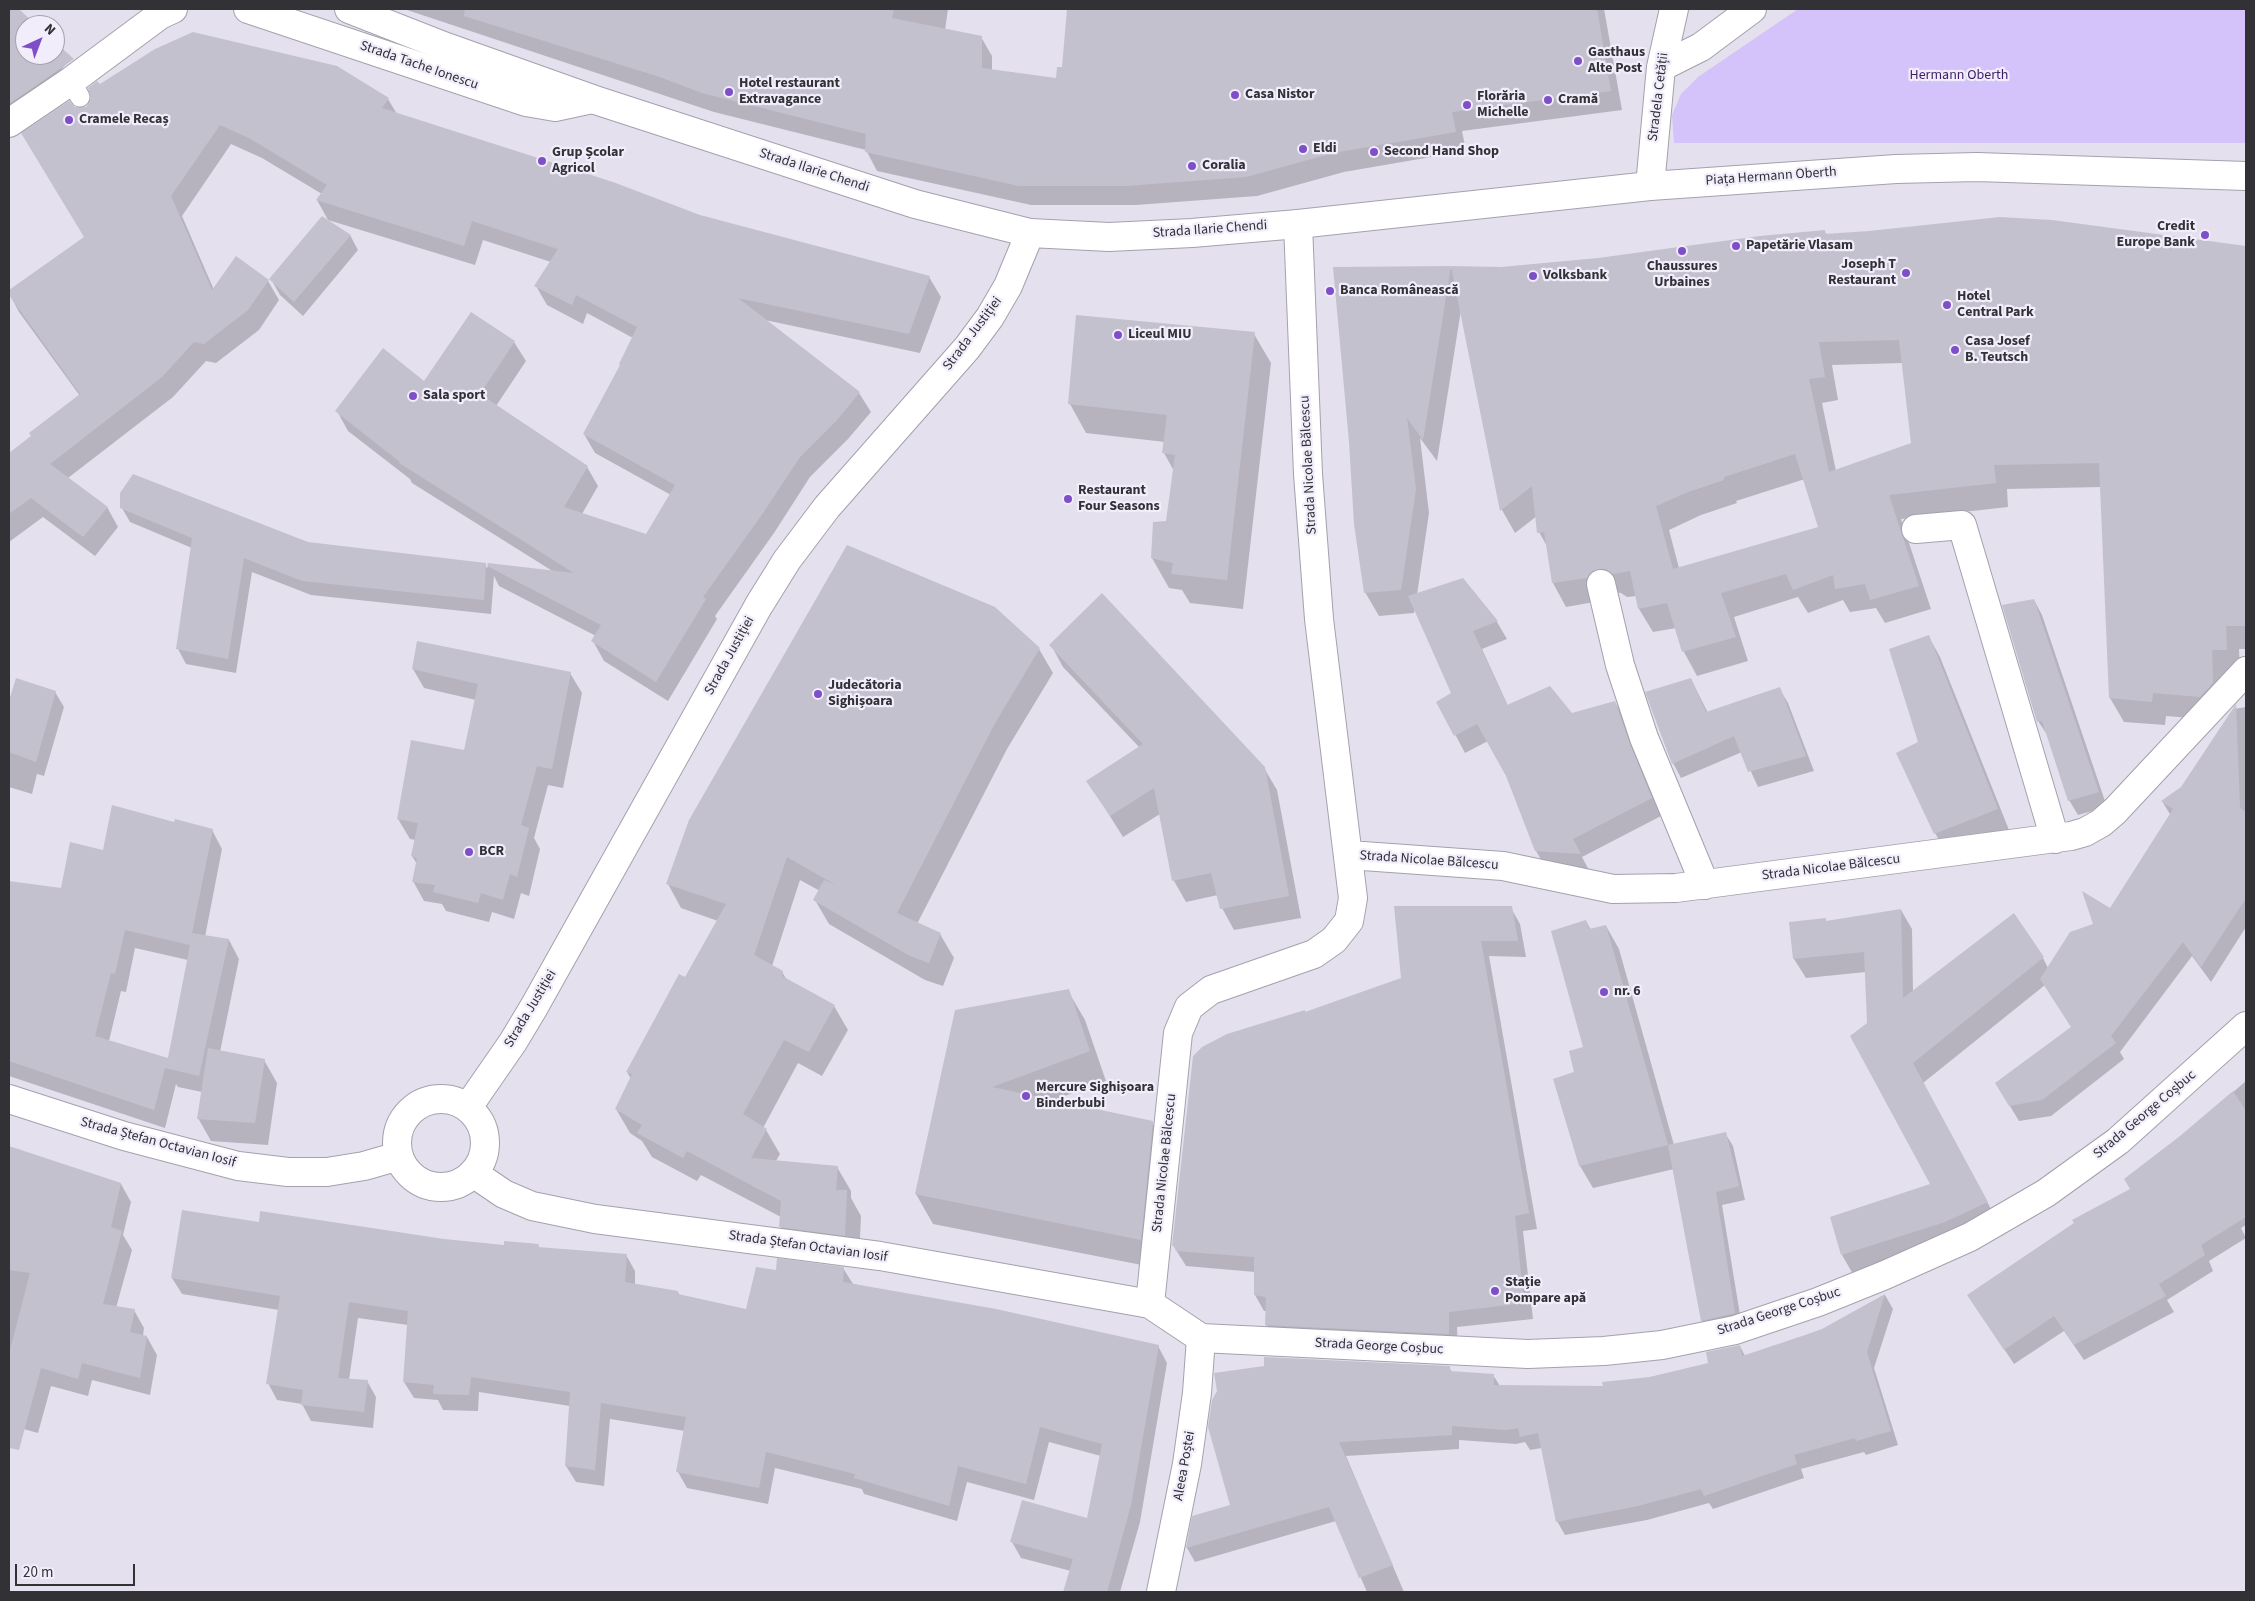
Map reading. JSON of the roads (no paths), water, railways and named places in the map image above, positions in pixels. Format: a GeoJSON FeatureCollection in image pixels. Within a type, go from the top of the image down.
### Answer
{"type":"FeatureCollection","features":[{"type":"Feature","properties":{"kind":"street"},"geometry":{"type":"LineString","coordinates":[[9,123],[76,89],[160,15],[173,9]]}},
{"type":"Feature","properties":{"kind":"street","name":"Strada Tache Ionescu"},"geometry":{"type":"LineString","coordinates":[[248,9],[526,102],[555,107],[592,99]]}},
{"type":"Feature","properties":{"kind":"street","name":"Strada Ilarie Chendi"},"geometry":{"type":"LineString","coordinates":[[349,9],[446,47],[592,99],[915,204],[1030,233],[1109,237],[1298,224]]}},
{"type":"Feature","properties":{"kind":"street","name":"Stradela Cetății"},"geometry":{"type":"LineString","coordinates":[[1650,186],[1661,67],[1674,9]]}},
{"type":"Feature","properties":{"kind":"street"},"geometry":{"type":"LineString","coordinates":[[1661,67],[1701,47],[1752,9]]}},
{"type":"Feature","properties":{"kind":"street","name":"Piața Hermann Oberth"},"geometry":{"type":"LineString","coordinates":[[1298,224],[1650,186],[1896,169],[1978,168],[2246,176]]}},
{"type":"Feature","properties":{"kind":"street","name":"Strada Nicolae Bălcescu"},"geometry":{"type":"LineString","coordinates":[[1150,1304],[1178,1033],[1188,1007],[1211,990],[1314,954],[1334,940],[1349,921],[1353,898],[1319,619],[1308,474],[1298,224]]}},
{"type":"Feature","properties":{"kind":"street","name":"Strada Justiției"},"geometry":{"type":"LineString","coordinates":[[468,1107],[513,1042],[534,1007],[758,605],[787,560],[827,507],[967,348],[990,317],[1008,286],[1030,233]]}},
{"type":"Feature","properties":{"kind":"street"},"geometry":{"type":"LineString","coordinates":[[1916,529],[1962,525],[2055,839]]}},
{"type":"Feature","properties":{"kind":"street"},"geometry":{"type":"LineString","coordinates":[[1601,584],[1620,665],[1644,738],[1705,885]]}},
{"type":"Feature","properties":{"kind":"street","name":"Strada Nicolae Bălcescu"},"geometry":{"type":"LineString","coordinates":[[1349,855],[1503,866],[1612,889],[1676,888],[2055,839],[2085,832],[2115,811],[2246,671]]}},
{"type":"Feature","properties":{"kind":"street","name":"Strada George Coșbuc"},"geometry":{"type":"LineString","coordinates":[[1201,1338],[1528,1354],[1604,1351],[1662,1345],[1735,1330],[1818,1302],[1885,1275],[1970,1236],[2046,1193],[2118,1141],[2246,1026]]}},
{"type":"Feature","properties":{"kind":"street"},"geometry":{"type":"LineString","coordinates":[[442,1098],[468,1107],[477,1117],[483,1130],[485,1145],[482,1160],[473,1173],[461,1182],[446,1186],[431,1186],[417,1180],[406,1170],[398,1156],[396,1141],[399,1128],[406,1115],[415,1106],[428,1100],[442,1098]]}},
{"type":"Feature","properties":{"kind":"street","name":"Strada Ștefan Octavian Iosif"},"geometry":{"type":"LineString","coordinates":[[9,1099],[124,1136],[238,1166],[288,1172],[327,1172],[364,1166],[398,1156]]}},
{"type":"Feature","properties":{"kind":"street","name":"Strada Ștefan Octavian Iosif"},"geometry":{"type":"LineString","coordinates":[[473,1173],[504,1194],[532,1206],[586,1217],[880,1256],[1150,1304]]}},
{"type":"Feature","properties":{"kind":"street"},"geometry":{"type":"LineString","coordinates":[[1150,1304],[1201,1338]]}},
{"type":"Feature","properties":{"kind":"street","name":"Aleea Poștei"},"geometry":{"type":"LineString","coordinates":[[1161,1592],[1187,1464],[1197,1393],[1201,1338]]}},
{"type":"Feature","properties":{"kind":"place","name":"Gasthaus Alte Post"},"geometry":{"type":"Point","coordinates":[1578,61]}},
{"type":"Feature","properties":{"kind":"place","name":"Hotel restaurant Extravagance"},"geometry":{"type":"Point","coordinates":[729,92]}},
{"type":"Feature","properties":{"kind":"place","name":"Casa Nistor"},"geometry":{"type":"Point","coordinates":[1235,95]}},
{"type":"Feature","properties":{"kind":"place","name":"Cramă"},"geometry":{"type":"Point","coordinates":[1548,100]}},
{"type":"Feature","properties":{"kind":"place","name":"Florăria Michelle"},"geometry":{"type":"Point","coordinates":[1467,105]}},
{"type":"Feature","properties":{"kind":"place","name":"Cramele Recaș"},"geometry":{"type":"Point","coordinates":[69,120]}},
{"type":"Feature","properties":{"kind":"place","name":"Eldi"},"geometry":{"type":"Point","coordinates":[1303,149]}},
{"type":"Feature","properties":{"kind":"place","name":"Second Hand Shop"},"geometry":{"type":"Point","coordinates":[1374,152]}},
{"type":"Feature","properties":{"kind":"place","name":"Grup Școlar Agricol"},"geometry":{"type":"Point","coordinates":[542,161]}},
{"type":"Feature","properties":{"kind":"place","name":"Coralia"},"geometry":{"type":"Point","coordinates":[1192,166]}},
{"type":"Feature","properties":{"kind":"place","name":"Credit Europe Bank"},"geometry":{"type":"Point","coordinates":[2205,235]}},
{"type":"Feature","properties":{"kind":"place","name":"Papetărie Vlasam"},"geometry":{"type":"Point","coordinates":[1736,246]}},
{"type":"Feature","properties":{"kind":"place","name":"Chaussures Urbaines"},"geometry":{"type":"Point","coordinates":[1682,251]}},
{"type":"Feature","properties":{"kind":"place","name":"Joseph T Restaurant"},"geometry":{"type":"Point","coordinates":[1906,273]}},
{"type":"Feature","properties":{"kind":"place","name":"Volksbank"},"geometry":{"type":"Point","coordinates":[1533,276]}},
{"type":"Feature","properties":{"kind":"place","name":"Banca Românească"},"geometry":{"type":"Point","coordinates":[1330,291]}},
{"type":"Feature","properties":{"kind":"place","name":"Hotel Central Park"},"geometry":{"type":"Point","coordinates":[1947,305]}},
{"type":"Feature","properties":{"kind":"place","name":"Liceul MIU"},"geometry":{"type":"Point","coordinates":[1118,335]}},
{"type":"Feature","properties":{"kind":"place","name":"Casa Josef B. Teutsch"},"geometry":{"type":"Point","coordinates":[1955,350]}},
{"type":"Feature","properties":{"kind":"place","name":"Sala sport"},"geometry":{"type":"Point","coordinates":[413,396]}},
{"type":"Feature","properties":{"kind":"place","name":"Restaurant Four Seasons"},"geometry":{"type":"Point","coordinates":[1068,499]}},
{"type":"Feature","properties":{"kind":"place","name":"Judecătoria Sighișoara"},"geometry":{"type":"Point","coordinates":[818,694]}},
{"type":"Feature","properties":{"kind":"place","name":"BCR"},"geometry":{"type":"Point","coordinates":[469,852]}},
{"type":"Feature","properties":{"kind":"place","name":"nr. 6"},"geometry":{"type":"Point","coordinates":[1604,992]}},
{"type":"Feature","properties":{"kind":"place","name":"Mercure Sighișoara Binderbubi"},"geometry":{"type":"Point","coordinates":[1026,1096]}},
{"type":"Feature","properties":{"kind":"place","name":"Stație Pompare apă"},"geometry":{"type":"Point","coordinates":[1495,1291]}},
{"type":"Feature","properties":{"kind":"park label","name":"Hermann Oberth"},"geometry":{"type":"Point","coordinates":[1959,76]}}]}
